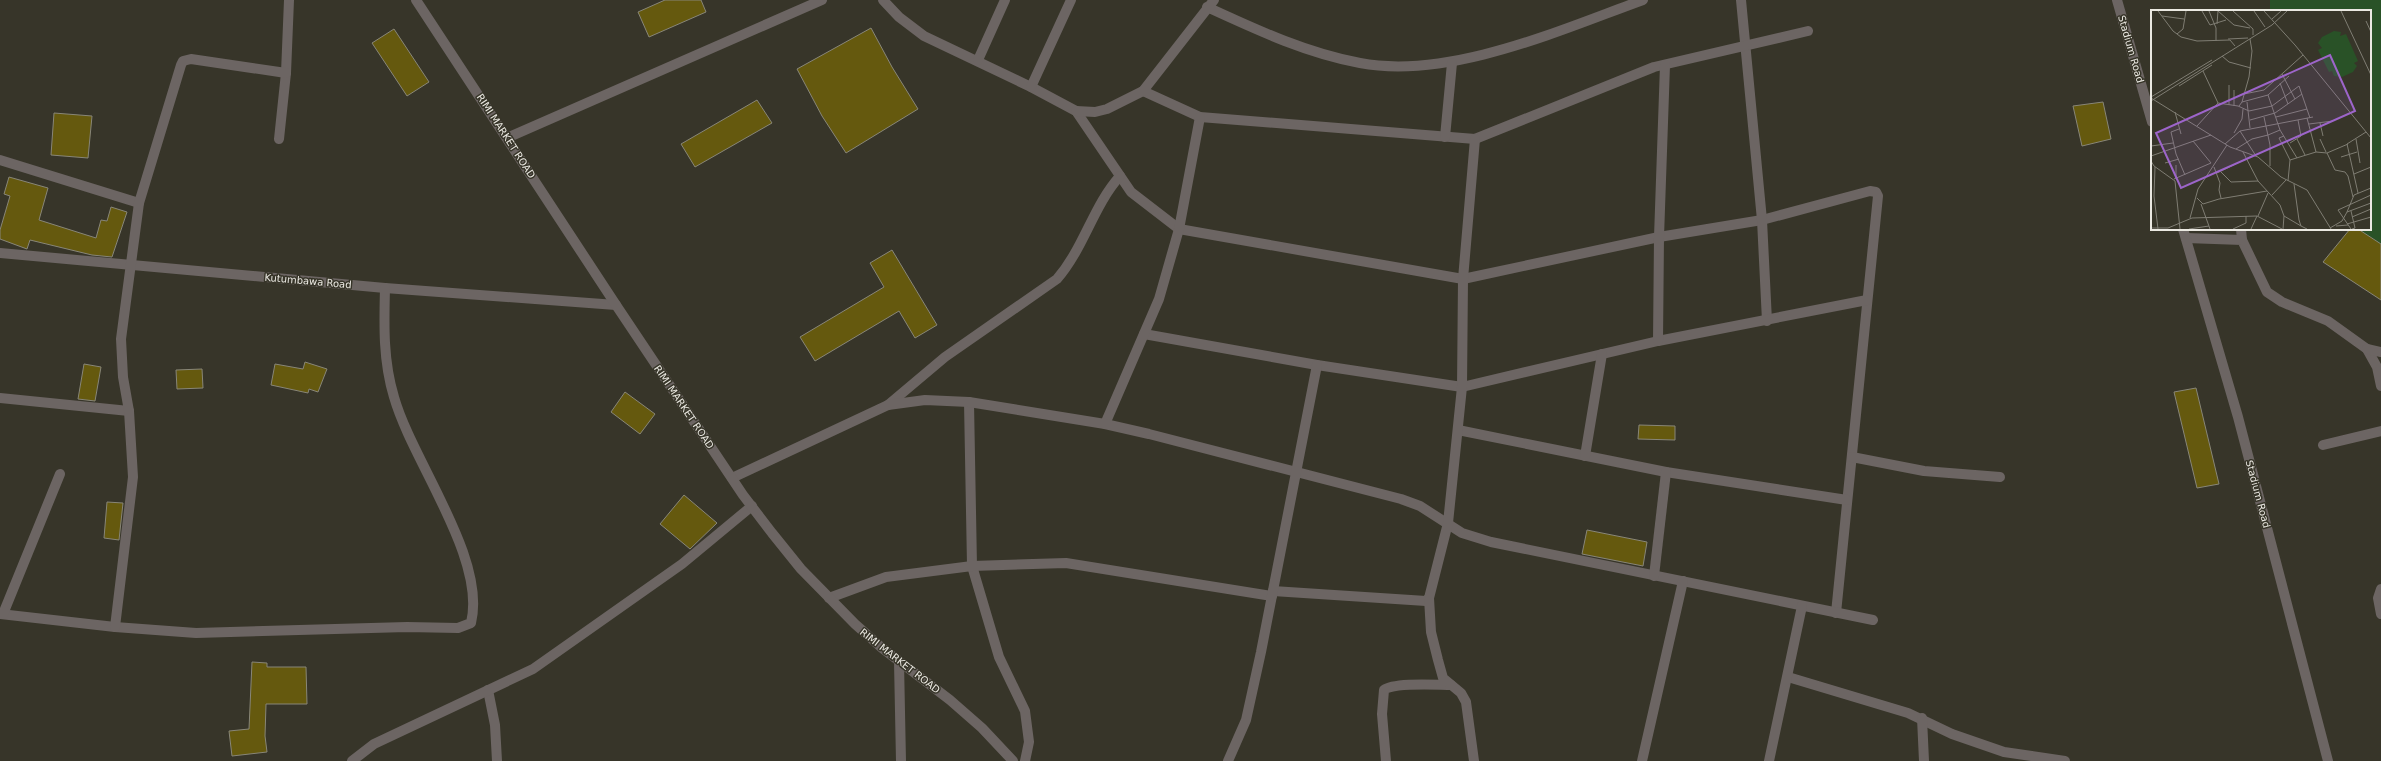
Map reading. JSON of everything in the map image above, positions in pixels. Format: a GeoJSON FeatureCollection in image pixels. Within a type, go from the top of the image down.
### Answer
{"type":"FeatureCollection","features":[{"type":"Feature","properties":{"kind":"street"},"geometry":{"type":"LineString","coordinates":[[279,139],[286,73],[289,0]]}},
{"type":"Feature","properties":{"kind":"street","name":"RIMI MARKET ROAD"},"geometry":{"type":"LineString","coordinates":[[416,0],[616,305],[732,478],[801,569],[854,624],[899,662],[950,700],[1010,761]]}},
{"type":"Feature","properties":{"kind":"street"},"geometry":{"type":"LineString","coordinates":[[507,138],[822,0]]}},
{"type":"Feature","properties":{"kind":"street"},"geometry":{"type":"LineString","coordinates":[[883,0],[899,17],[924,36],[978,60],[1076,111],[1095,112],[1107,109],[1143,91],[1211,4],[1283,42],[1361,64],[1407,66],[1452,63],[1546,35],[1644,0]]}},
{"type":"Feature","properties":{"kind":"street"},"geometry":{"type":"LineString","coordinates":[[978,60],[1004,0]]}},
{"type":"Feature","properties":{"kind":"street"},"geometry":{"type":"LineString","coordinates":[[1031,87],[1071,0]]}},
{"type":"Feature","properties":{"kind":"street"},"geometry":{"type":"LineString","coordinates":[[1741,0],[1762,220],[1767,321]]}},
{"type":"Feature","properties":{"kind":"street","name":"Stadium Road"},"geometry":{"type":"LineString","coordinates":[[2116,0],[2151,119]]}},
{"type":"Feature","properties":{"kind":"street"},"geometry":{"type":"LineString","coordinates":[[1143,91],[1200,117],[1476,139],[1665,65],[1808,31]]}},
{"type":"Feature","properties":{"kind":"street"},"geometry":{"type":"LineString","coordinates":[[115,627],[133,477],[129,411],[123,377],[121,339],[133,265],[140,203],[183,61],[190,59],[286,73]]}},
{"type":"Feature","properties":{"kind":"street"},"geometry":{"type":"LineString","coordinates":[[1445,137],[1452,63]]}},
{"type":"Feature","properties":{"kind":"street"},"geometry":{"type":"LineString","coordinates":[[1658,341],[1659,237],[1665,65]]}},
{"type":"Feature","properties":{"kind":"street"},"geometry":{"type":"LineString","coordinates":[[1076,111],[1131,192],[1179,229],[1463,279],[1659,237],[1762,220],[1870,191],[1876,192],[1878,196],[1836,613]]}},
{"type":"Feature","properties":{"kind":"street"},"geometry":{"type":"LineString","coordinates":[[1105,424],[1158,299],[1179,229],[1200,117]]}},
{"type":"Feature","properties":{"kind":"street"},"geometry":{"type":"LineString","coordinates":[[1474,761],[1466,702],[1461,693],[1443,678],[1431,632],[1429,598],[1448,523],[1458,430],[1462,387],[1463,279],[1476,139]]}},
{"type":"Feature","properties":{"kind":"street"},"geometry":{"type":"LineString","coordinates":[[0,160],[140,203]]}},
{"type":"Feature","properties":{"kind":"street"},"geometry":{"type":"LineString","coordinates":[[732,478],[888,405],[945,358],[1057,279],[1068,266],[1107,190],[1120,176]]}},
{"type":"Feature","properties":{"kind":"street"},"geometry":{"type":"LineString","coordinates":[[2241,230],[2242,240],[2267,292],[2282,302],[2328,321],[2368,349],[2381,352]]}},
{"type":"Feature","properties":{"kind":"street"},"geometry":{"type":"LineString","coordinates":[[2184,233],[2242,240]]}},
{"type":"Feature","properties":{"kind":"street","name":"Stadium Road"},"geometry":{"type":"LineString","coordinates":[[2184,233],[2238,417],[2328,761]]}},
{"type":"Feature","properties":{"kind":"street","name":"Kutumbawa Road"},"geometry":{"type":"LineString","coordinates":[[0,253],[385,288],[616,305]]}},
{"type":"Feature","properties":{"kind":"street"},"geometry":{"type":"LineString","coordinates":[[60,474],[1,614],[115,627],[196,633],[408,627],[458,628],[471,623],[474,608],[466,561],[447,514],[423,468],[394,397],[384,344],[385,288]]}},
{"type":"Feature","properties":{"kind":"street"},"geometry":{"type":"LineString","coordinates":[[1144,334],[1317,365],[1462,387],[1658,341],[1767,321],[1867,300]]}},
{"type":"Feature","properties":{"kind":"street"},"geometry":{"type":"LineString","coordinates":[[2368,349],[2377,367],[2381,386]]}},
{"type":"Feature","properties":{"kind":"street"},"geometry":{"type":"LineString","coordinates":[[1585,456],[1602,354]]}},
{"type":"Feature","properties":{"kind":"street"},"geometry":{"type":"LineString","coordinates":[[1228,761],[1246,720],[1317,365]]}},
{"type":"Feature","properties":{"kind":"street"},"geometry":{"type":"LineString","coordinates":[[0,398],[129,411]]}},
{"type":"Feature","properties":{"kind":"street"},"geometry":{"type":"LineString","coordinates":[[888,405],[925,400],[968,402],[1105,424],[1297,471],[1407,501],[1420,506],[1462,533],[1491,542],[1873,620]]}},
{"type":"Feature","properties":{"kind":"street"},"geometry":{"type":"LineString","coordinates":[[968,402],[972,566],[999,657],[1025,711],[1029,742],[1025,761]]}},
{"type":"Feature","properties":{"kind":"street"},"geometry":{"type":"LineString","coordinates":[[1458,430],[1666,472],[1847,500]]}},
{"type":"Feature","properties":{"kind":"street"},"geometry":{"type":"LineString","coordinates":[[2323,446],[2381,431]]}},
{"type":"Feature","properties":{"kind":"street"},"geometry":{"type":"LineString","coordinates":[[1852,458],[1924,471],[2000,478]]}},
{"type":"Feature","properties":{"kind":"street"},"geometry":{"type":"LineString","coordinates":[[1654,576],[1666,472]]}},
{"type":"Feature","properties":{"kind":"street"},"geometry":{"type":"LineString","coordinates":[[352,761],[374,744],[533,669],[682,564],[752,506]]}},
{"type":"Feature","properties":{"kind":"street"},"geometry":{"type":"LineString","coordinates":[[829,598],[886,577],[972,566],[1066,563],[1272,594],[1426,600],[1429,598]]}},
{"type":"Feature","properties":{"kind":"street"},"geometry":{"type":"LineString","coordinates":[[1642,761],[1683,581]]}},
{"type":"Feature","properties":{"kind":"street"},"geometry":{"type":"LineString","coordinates":[[2381,589],[2378,598],[2381,614]]}},
{"type":"Feature","properties":{"kind":"street"},"geometry":{"type":"LineString","coordinates":[[1769,761],[1802,606]]}},
{"type":"Feature","properties":{"kind":"street"},"geometry":{"type":"LineString","coordinates":[[899,662],[901,761]]}},
{"type":"Feature","properties":{"kind":"street"},"geometry":{"type":"LineString","coordinates":[[1788,677],[1922,718],[1952,734],[2004,752],[2065,761]]}},
{"type":"Feature","properties":{"kind":"street"},"geometry":{"type":"LineString","coordinates":[[1386,761],[1382,714],[1384,690],[1387,687],[1451,685]]}},
{"type":"Feature","properties":{"kind":"street"},"geometry":{"type":"LineString","coordinates":[[488,690],[494,725],[497,761]]}},
{"type":"Feature","properties":{"kind":"street"},"geometry":{"type":"LineString","coordinates":[[1922,718],[1924,761]]}},
{"type":"Feature","properties":{"kind":"green space"},"geometry":{"type":"Polygon","coordinates":[[[2270,0],[2381,0],[2381,300],[2350,230],[2371,230],[2371,10],[2270,10],[2270,0]]]}},
{"type":"Feature","properties":{"kind":"building"},"geometry":{"type":"Polygon","coordinates":[[[665,0],[701,0],[706,12],[649,37],[638,12],[665,0]]]}},
{"type":"Feature","properties":{"kind":"building"},"geometry":{"type":"Polygon","coordinates":[[[871,28],[892,67],[918,109],[846,153],[822,116],[797,69],[871,28]]]}},
{"type":"Feature","properties":{"kind":"building"},"geometry":{"type":"Polygon","coordinates":[[[394,29],[429,82],[407,96],[372,43],[394,29]]]}},
{"type":"Feature","properties":{"kind":"building"},"geometry":{"type":"Polygon","coordinates":[[[757,100],[772,123],[695,167],[681,144],[757,100]]]}},
{"type":"Feature","properties":{"kind":"building"},"geometry":{"type":"Polygon","coordinates":[[[2103,102],[2111,139],[2082,146],[2073,106],[2103,102]]]}},
{"type":"Feature","properties":{"kind":"building"},"geometry":{"type":"Polygon","coordinates":[[[54,113],[92,116],[88,158],[51,155],[54,113]]]}},
{"type":"Feature","properties":{"kind":"building"},"geometry":{"type":"Polygon","coordinates":[[[9,177],[48,188],[39,220],[96,238],[101,220],[107,221],[111,207],[127,212],[112,257],[92,255],[30,240],[27,249],[0,239],[0,230],[10,196],[4,194],[9,177]]]}},
{"type":"Feature","properties":{"kind":"building"},"geometry":{"type":"Polygon","coordinates":[[[2349,230],[2360,230],[2381,244],[2381,300],[2323,262],[2349,230]]]}},
{"type":"Feature","properties":{"kind":"building"},"geometry":{"type":"Polygon","coordinates":[[[892,250],[937,325],[915,338],[899,311],[815,361],[800,337],[884,287],[870,263],[892,250]]]}},
{"type":"Feature","properties":{"kind":"building"},"geometry":{"type":"Polygon","coordinates":[[[305,362],[327,369],[318,392],[309,389],[308,393],[271,385],[275,364],[303,369],[305,362]]]}},
{"type":"Feature","properties":{"kind":"building"},"geometry":{"type":"Polygon","coordinates":[[[84,364],[101,367],[95,401],[78,399],[84,364]]]}},
{"type":"Feature","properties":{"kind":"building"},"geometry":{"type":"Polygon","coordinates":[[[202,369],[203,388],[177,389],[176,370],[202,369]]]}},
{"type":"Feature","properties":{"kind":"building"},"geometry":{"type":"Polygon","coordinates":[[[2196,388],[2219,484],[2197,488],[2174,392],[2196,388]]]}},
{"type":"Feature","properties":{"kind":"building"},"geometry":{"type":"Polygon","coordinates":[[[625,392],[655,414],[640,434],[611,412],[625,392]]]}},
{"type":"Feature","properties":{"kind":"building"},"geometry":{"type":"Polygon","coordinates":[[[1639,425],[1675,426],[1675,440],[1638,439],[1639,425]]]}},
{"type":"Feature","properties":{"kind":"building"},"geometry":{"type":"Polygon","coordinates":[[[684,495],[717,523],[690,549],[660,524],[684,495]]]}},
{"type":"Feature","properties":{"kind":"building"},"geometry":{"type":"Polygon","coordinates":[[[107,502],[123,503],[119,540],[104,538],[107,502]]]}},
{"type":"Feature","properties":{"kind":"building"},"geometry":{"type":"Polygon","coordinates":[[[1587,530],[1647,542],[1643,566],[1582,554],[1587,530]]]}},
{"type":"Feature","properties":{"kind":"building"},"geometry":{"type":"Polygon","coordinates":[[[252,662],[267,663],[267,667],[306,667],[307,704],[266,704],[265,736],[267,752],[232,756],[229,731],[249,729],[252,662]]]}}]}
